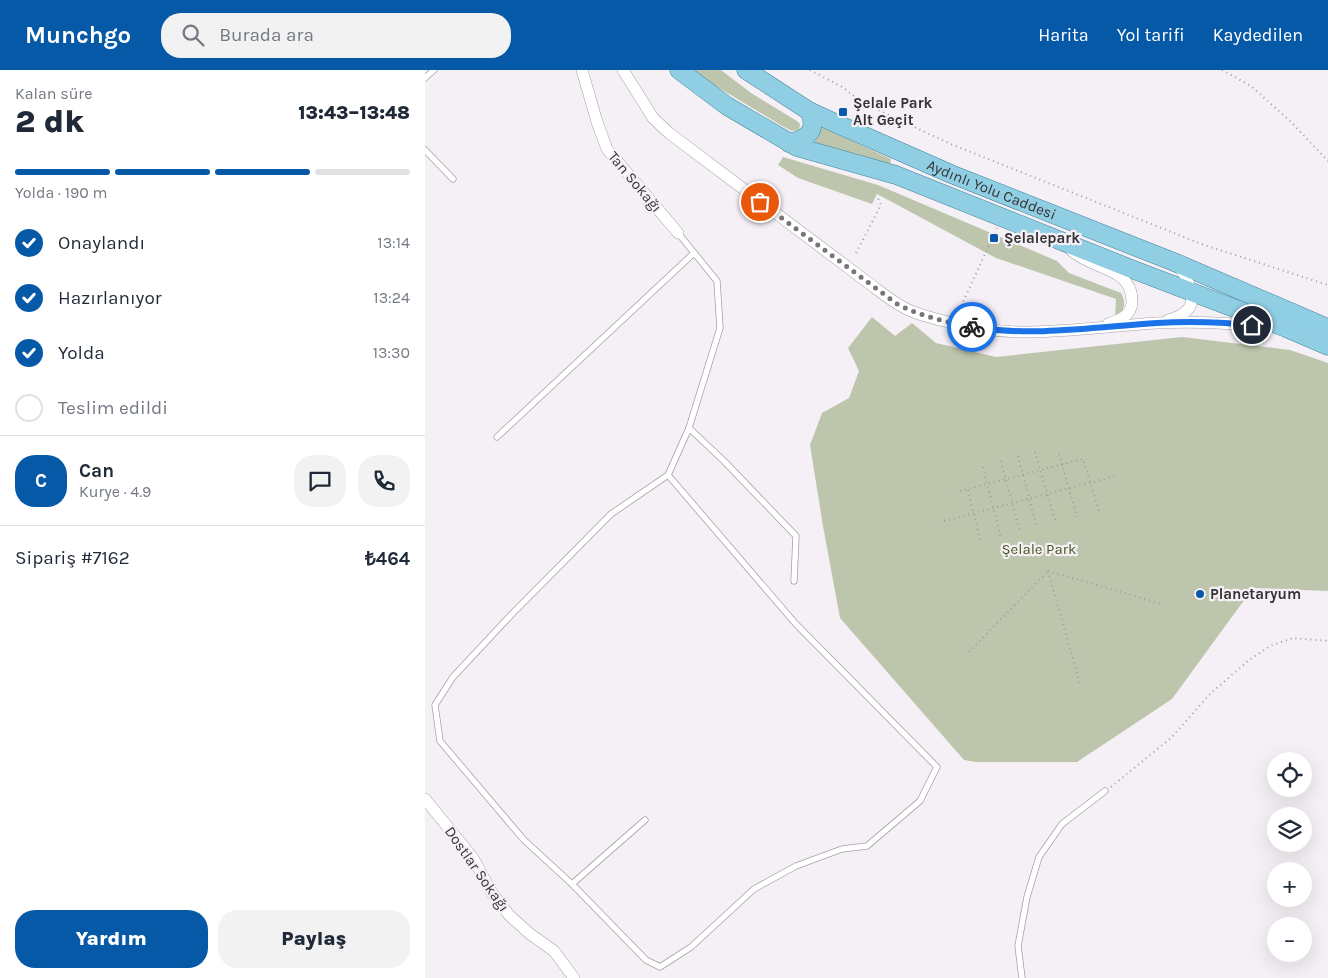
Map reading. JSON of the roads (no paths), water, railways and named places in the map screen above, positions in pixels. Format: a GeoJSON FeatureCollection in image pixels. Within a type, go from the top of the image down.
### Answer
{"type":"FeatureCollection","features":[{"type":"Feature","properties":{"kind":"main road"},"geometry":{"type":"LineString","coordinates":[[664,70],[701,94],[727,106]]}},
{"type":"Feature","properties":{"kind":"main road","name":"Aydınlı Yolu Caddesi"},"geometry":{"type":"LineString","coordinates":[[679,70],[727,106],[789,143],[805,150],[895,175],[1328,346]]}},
{"type":"Feature","properties":{"kind":"main road","name":"Aydınlı Yolu Caddesi"},"geometry":{"type":"LineString","coordinates":[[746,70],[809,110],[951,174],[1174,262],[1328,328]]}},
{"type":"Feature","properties":{"kind":"main road"},"geometry":{"type":"LineString","coordinates":[[789,143],[804,139],[811,130],[813,124],[809,110]]}},
{"type":"Feature","properties":{"kind":"street","name":"Tan Sokağı"},"geometry":{"type":"LineString","coordinates":[[582,70],[607,149],[678,233]]}},
{"type":"Feature","properties":{"kind":"street","name":"Aydınlı Yolu Caddesi"},"geometry":{"type":"LineString","coordinates":[[623,70],[653,118],[669,133],[897,304],[911,311],[953,323],[1023,332],[1093,329],[1155,323],[1211,322],[1286,328]]}},
{"type":"Feature","properties":{"kind":"street","name":"Aydınlı Yolu Caddesi"},"geometry":{"type":"LineString","coordinates":[[1060,240],[1076,255],[1120,275],[1129,286],[1132,301],[1127,315],[1093,329]]}},
{"type":"Feature","properties":{"kind":"street"},"geometry":{"type":"LineString","coordinates":[[1174,262],[1185,275],[1191,292]]}},
{"type":"Feature","properties":{"kind":"street","name":"Aydınlı Yolu Caddesi"},"geometry":{"type":"LineString","coordinates":[[1155,323],[1176,318],[1185,312],[1190,305],[1191,292]]}},
{"type":"Feature","properties":{"kind":"street","name":"Dostlar Sokağı"},"geometry":{"type":"LineString","coordinates":[[425,799],[473,858],[493,893],[509,915],[530,934],[554,951],[574,978]]}},
{"type":"Feature","properties":{"kind":"lane"},"geometry":{"type":"LineString","coordinates":[[425,78],[434,70]]}},
{"type":"Feature","properties":{"kind":"lane"},"geometry":{"type":"LineString","coordinates":[[425,150],[453,179]]}},
{"type":"Feature","properties":{"kind":"lane"},"geometry":{"type":"LineString","coordinates":[[668,475],[795,623],[937,767],[920,801],[867,846],[842,849],[796,866],[754,889],[691,947],[660,966],[646,960],[572,884],[524,840],[440,740],[435,705],[453,677],[510,616],[611,514],[668,475],[689,428],[719,328],[717,281],[678,233]]}},
{"type":"Feature","properties":{"kind":"lane"},"geometry":{"type":"LineString","coordinates":[[497,437],[694,253]]}},
{"type":"Feature","properties":{"kind":"lane"},"geometry":{"type":"LineString","coordinates":[[689,428],[724,461],[796,536],[794,582]]}},
{"type":"Feature","properties":{"kind":"lane"},"geometry":{"type":"LineString","coordinates":[[1022,978],[1018,946],[1027,897],[1039,857],[1062,824],[1105,792]]}},
{"type":"Feature","properties":{"kind":"lane"},"geometry":{"type":"LineString","coordinates":[[572,884],[645,820]]}},
{"type":"Feature","properties":{"kind":"place","name":"Şelale Park Alt Geçit"},"geometry":{"type":"Point","coordinates":[843,112]}},
{"type":"Feature","properties":{"kind":"place","name":"Şelalepark"},"geometry":{"type":"Point","coordinates":[994,238]}},
{"type":"Feature","properties":{"kind":"place","name":"Planetaryum"},"geometry":{"type":"Point","coordinates":[1200,594]}},
{"type":"Feature","properties":{"kind":"park label","name":"Şelale Park"},"geometry":{"type":"Point","coordinates":[1039,549]}}]}
